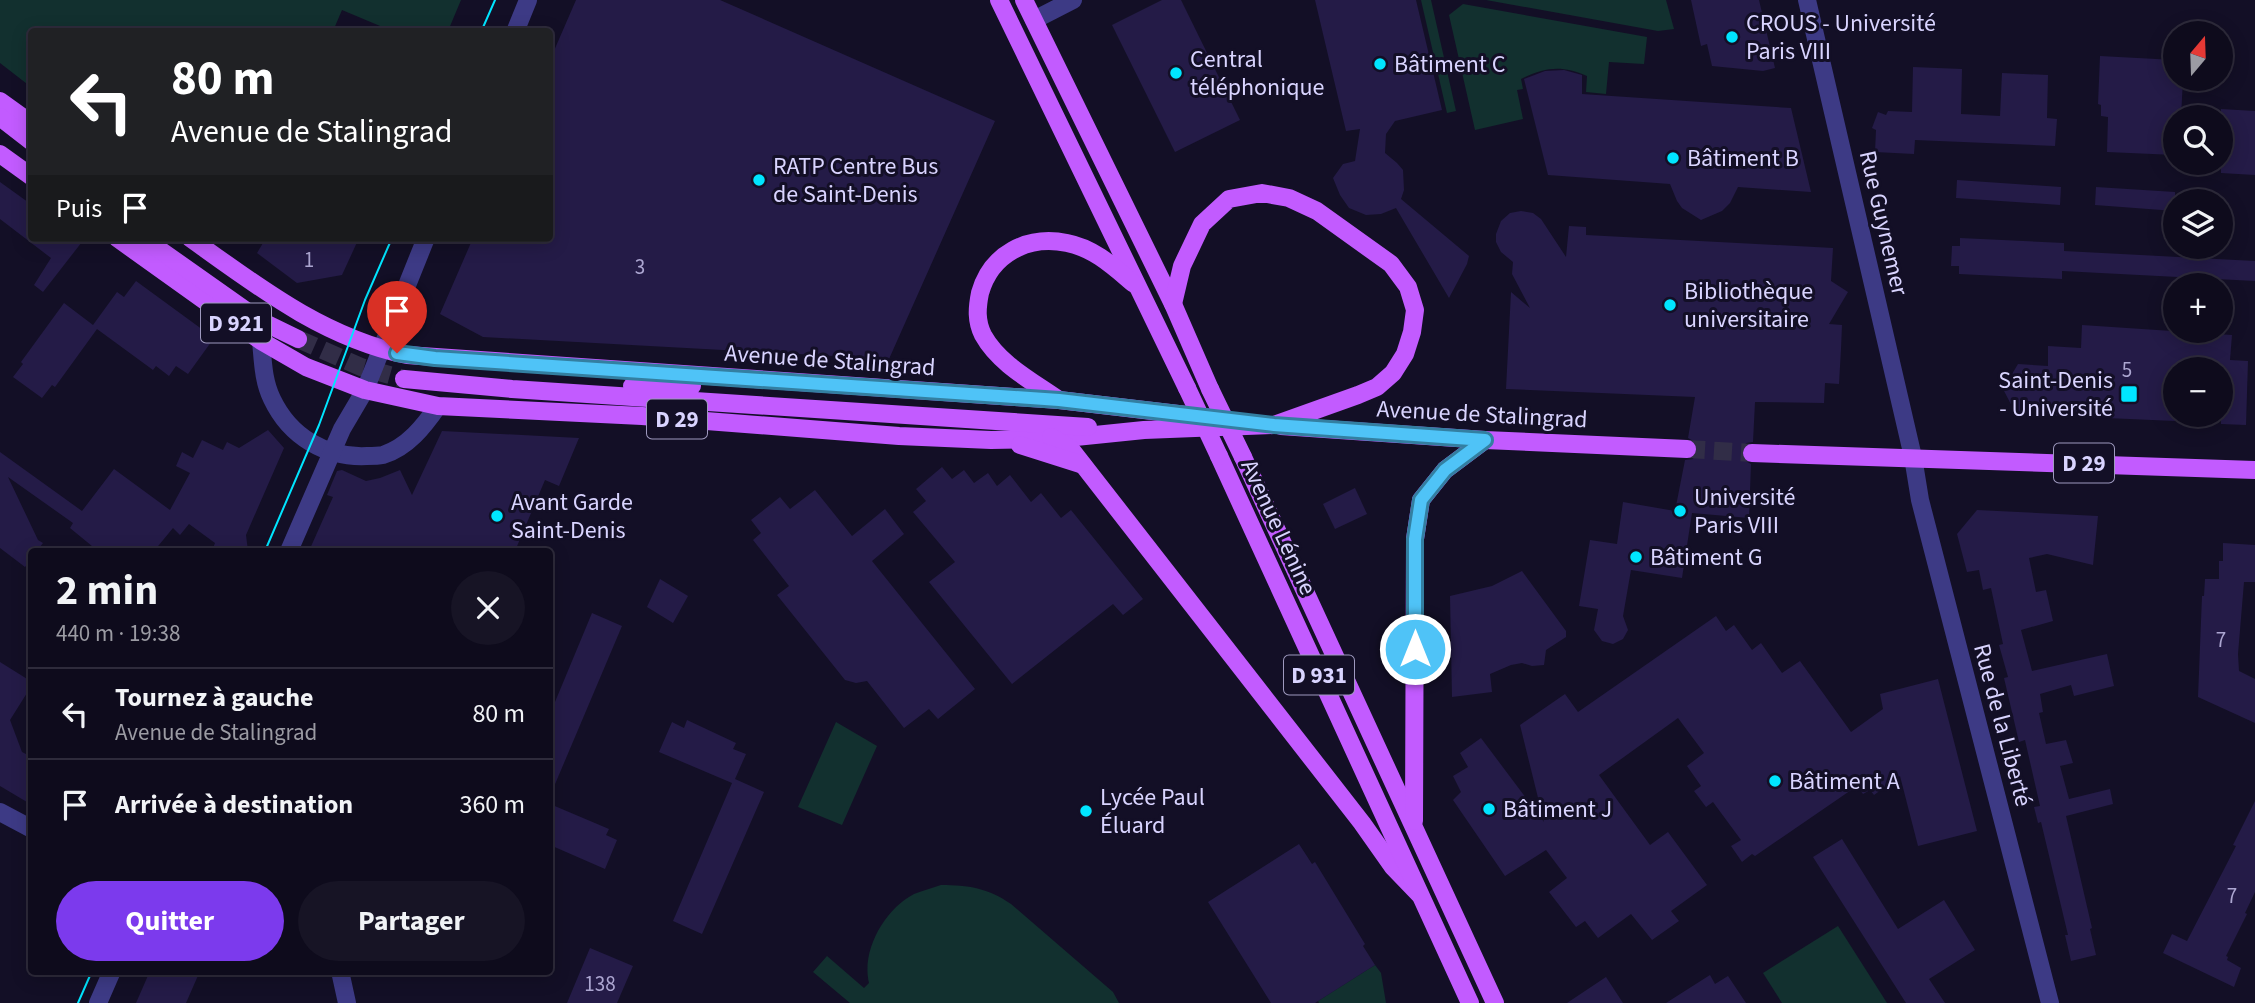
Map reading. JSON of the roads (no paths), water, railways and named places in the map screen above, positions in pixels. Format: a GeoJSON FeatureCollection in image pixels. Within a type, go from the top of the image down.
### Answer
{"type":"FeatureCollection","features":[{"type":"Feature","properties":{"kind":"main road","name":"Avenue Lénine"},"geometry":{"type":"LineString","coordinates":[[999,0],[1219,456],[1470,1003]]}},
{"type":"Feature","properties":{"kind":"main road","name":"Avenue Lénine"},"geometry":{"type":"LineString","coordinates":[[1024,0],[1173,304],[1495,1003]]}},
{"type":"Feature","properties":{"kind":"main road"},"geometry":{"type":"LineString","coordinates":[[0,102],[28,121]]}},
{"type":"Feature","properties":{"kind":"main road"},"geometry":{"type":"LineString","coordinates":[[0,117],[28,139]]}},
{"type":"Feature","properties":{"kind":"main road"},"geometry":{"type":"LineString","coordinates":[[0,133],[28,153]]}},
{"type":"Feature","properties":{"kind":"main road"},"geometry":{"type":"LineString","coordinates":[[0,154],[28,174]]}},
{"type":"Feature","properties":{"kind":"main road"},"geometry":{"type":"LineString","coordinates":[[1173,304],[1182,266],[1202,223],[1229,199],[1262,192],[1289,198],[1317,211],[1391,264],[1408,287],[1415,310],[1409,343],[1393,373],[1377,387],[1274,425]]}},
{"type":"Feature","properties":{"kind":"main road","name":"D 921"},"geometry":{"type":"LineString","coordinates":[[123,242],[261,341],[306,366],[365,390]]}},
{"type":"Feature","properties":{"kind":"main road","name":"D 921"},"geometry":{"type":"LineString","coordinates":[[149,242],[259,320],[298,339],[167,242]]}},
{"type":"Feature","properties":{"kind":"main road","name":"D 921"},"geometry":{"type":"LineString","coordinates":[[196,242],[275,299],[329,328],[382,350]]}},
{"type":"Feature","properties":{"kind":"main road"},"geometry":{"type":"LineString","coordinates":[[1059,400],[1002,359],[981,331],[977,306],[991,267],[1006,253],[1018,247],[1059,242],[1086,249],[1140,289]]}},
{"type":"Feature","properties":{"kind":"main road","name":"Avenue de Stalingrad"},"geometry":{"type":"LineString","coordinates":[[382,350],[435,358],[1059,400],[1274,425],[1485,440],[1687,449]]}},
{"type":"Feature","properties":{"kind":"main road","name":"Avenue de Stalingrad"},"geometry":{"type":"LineString","coordinates":[[404,379],[471,386],[1144,430]]}},
{"type":"Feature","properties":{"kind":"main road","name":"D 29"},"geometry":{"type":"LineString","coordinates":[[471,386],[852,386]]}},
{"type":"Feature","properties":{"kind":"main road","name":"Avenue de Stalingrad"},"geometry":{"type":"LineString","coordinates":[[365,390],[438,406],[642,416],[991,440],[1056,439],[1144,430],[1274,425]]}},
{"type":"Feature","properties":{"kind":"main road"},"geometry":{"type":"LineString","coordinates":[[1012,422],[1056,439],[1070,448],[1363,823],[1393,867],[1419,894]]}},
{"type":"Feature","properties":{"kind":"main road"},"geometry":{"type":"LineString","coordinates":[[991,440],[1040,450],[1083,465]]}},
{"type":"Feature","properties":{"kind":"main road"},"geometry":{"type":"LineString","coordinates":[[1414,825],[1415,539],[1421,500],[1445,470],[1485,440]]}},
{"type":"Feature","properties":{"kind":"main road","name":"D 29"},"geometry":{"type":"LineString","coordinates":[[1752,453],[2255,470]]}},
{"type":"Feature","properties":{"kind":"street"},"geometry":{"type":"LineString","coordinates":[[517,28],[528,0]]}},
{"type":"Feature","properties":{"kind":"street"},"geometry":{"type":"LineString","coordinates":[[1034,20],[1073,0]]}},
{"type":"Feature","properties":{"kind":"street","name":"Rue Guynemer"},"geometry":{"type":"LineString","coordinates":[[1807,0],[1913,457]]}},
{"type":"Feature","properties":{"kind":"street"},"geometry":{"type":"LineString","coordinates":[[290,548],[331,452],[365,390],[424,242]]}},
{"type":"Feature","properties":{"kind":"street"},"geometry":{"type":"LineString","coordinates":[[261,341],[264,373],[272,398],[283,418],[310,444],[331,452],[356,456],[382,455],[404,444],[418,432],[438,406]]}},
{"type":"Feature","properties":{"kind":"street","name":"Rue de la Liberté"},"geometry":{"type":"LineString","coordinates":[[1913,457],[1920,500],[2050,1003]]}},
{"type":"Feature","properties":{"kind":"street"},"geometry":{"type":"LineString","coordinates":[[0,812],[28,827]]}},
{"type":"Feature","properties":{"kind":"street"},"geometry":{"type":"LineString","coordinates":[[99,1003],[110,975]]}},
{"type":"Feature","properties":{"kind":"street"},"geometry":{"type":"LineString","coordinates":[[341,975],[347,1003]]}},
{"type":"Feature","properties":{"kind":"tunnel"},"geometry":{"type":"LineString","coordinates":[[298,339],[361,367],[404,379]]}},
{"type":"Feature","properties":{"kind":"tunnel"},"geometry":{"type":"LineString","coordinates":[[1687,449],[1752,453]]}},
{"type":"Feature","properties":{"kind":"tram line"},"geometry":{"type":"LineString","coordinates":[[483,28],[495,0]]}},
{"type":"Feature","properties":{"kind":"tram line"},"geometry":{"type":"LineString","coordinates":[[266,548],[319,425],[365,300],[390,242]]}},
{"type":"Feature","properties":{"kind":"tram line"},"geometry":{"type":"LineString","coordinates":[[78,1003],[90,975]]}},
{"type":"Feature","properties":{"kind":"place","name":"CROUS - Université Paris VIII"},"geometry":{"type":"Point","coordinates":[1732,37]}},
{"type":"Feature","properties":{"kind":"place","name":"Bâtiment C"},"geometry":{"type":"Point","coordinates":[1380,64]}},
{"type":"Feature","properties":{"kind":"place","name":"Central téléphonique"},"geometry":{"type":"Point","coordinates":[1176,73]}},
{"type":"Feature","properties":{"kind":"place","name":"Bâtiment B"},"geometry":{"type":"Point","coordinates":[1673,158]}},
{"type":"Feature","properties":{"kind":"place","name":"RATP Centre Bus de Saint-Denis"},"geometry":{"type":"Point","coordinates":[759,180]}},
{"type":"Feature","properties":{"kind":"place","name":"Bibliothèque universitaire"},"geometry":{"type":"Point","coordinates":[1670,305]}},
{"type":"Feature","properties":{"kind":"place","name":"Saint-Denis - Université"},"geometry":{"type":"Point","coordinates":[2129,394]}},
{"type":"Feature","properties":{"kind":"place","name":"Université Paris VIII"},"geometry":{"type":"Point","coordinates":[1680,511]}},
{"type":"Feature","properties":{"kind":"place","name":"Avant Garde Saint-Denis"},"geometry":{"type":"Point","coordinates":[497,516]}},
{"type":"Feature","properties":{"kind":"place","name":"Bâtiment G"},"geometry":{"type":"Point","coordinates":[1636,557]}},
{"type":"Feature","properties":{"kind":"place","name":"Bâtiment A"},"geometry":{"type":"Point","coordinates":[1775,781]}},
{"type":"Feature","properties":{"kind":"place","name":"Bâtiment J"},"geometry":{"type":"Point","coordinates":[1489,809]}},
{"type":"Feature","properties":{"kind":"place","name":"Lycée Paul Éluard"},"geometry":{"type":"Point","coordinates":[1086,811]}}]}
